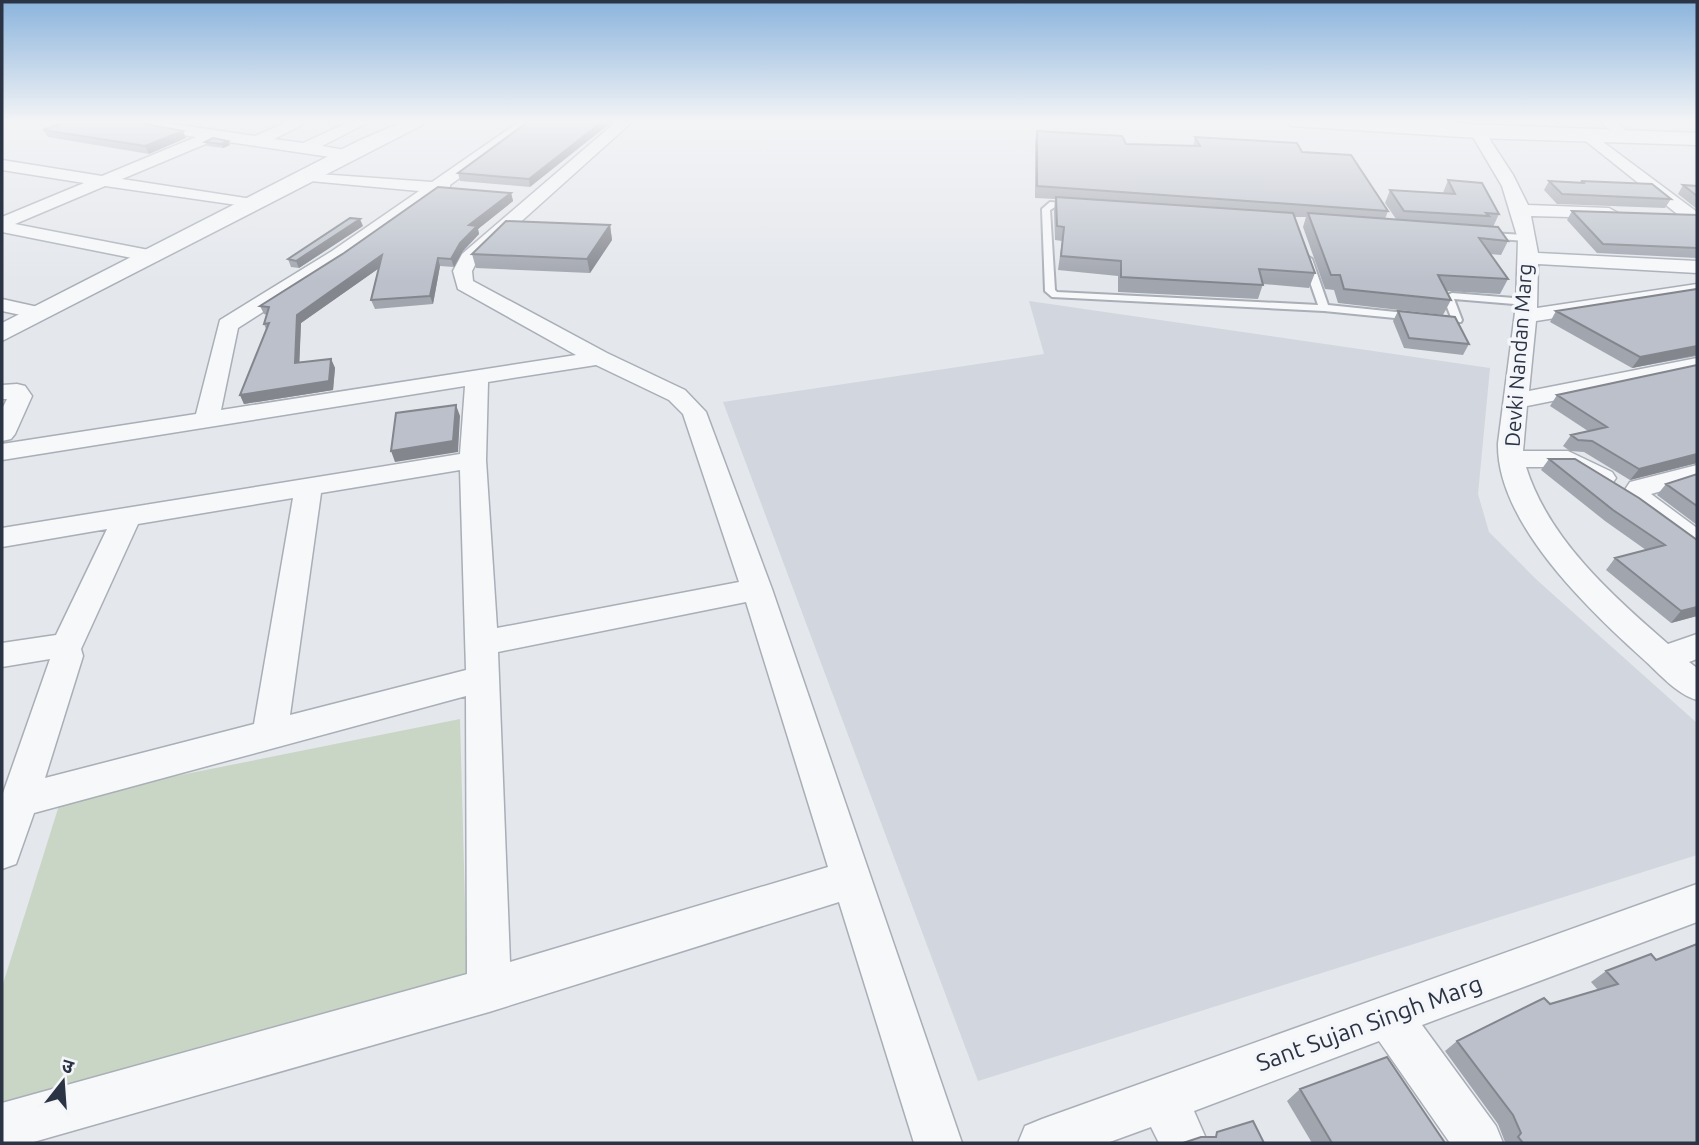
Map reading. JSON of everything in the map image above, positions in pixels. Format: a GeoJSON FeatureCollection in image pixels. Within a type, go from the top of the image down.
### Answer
{"type":"FeatureCollection","features":[{"type":"Feature","properties":{"kind":"street"},"geometry":{"type":"LineString","coordinates":[[62,174],[252,204]]}},
{"type":"Feature","properties":{"kind":"street"},"geometry":{"type":"LineString","coordinates":[[2,225],[119,174]]}},
{"type":"Feature","properties":{"kind":"street"},"geometry":{"type":"LineString","coordinates":[[2,333],[313,174]]}},
{"type":"Feature","properties":{"kind":"street"},"geometry":{"type":"LineString","coordinates":[[207,419],[228,325],[339,255],[454,174]]}},
{"type":"Feature","properties":{"kind":"street"},"geometry":{"type":"LineString","coordinates":[[552,174],[525,194],[470,258],[461,270],[461,278],[465,285],[599,358],[677,395],[694,412],[702,425],[939,1143]]}},
{"type":"Feature","properties":{"kind":"street","name":"Devki Nandan Marg"},"geometry":{"type":"LineString","coordinates":[[1507,174],[1520,210],[1526,248],[1526,309],[1511,459],[1524,499],[1557,551],[1641,639],[1697,687]]}},
{"type":"Feature","properties":{"kind":"street"},"geometry":{"type":"LineString","coordinates":[[1639,174],[1695,217]]}},
{"type":"Feature","properties":{"kind":"street"},"geometry":{"type":"LineString","coordinates":[[310,176],[461,190]]}},
{"type":"Feature","properties":{"kind":"street"},"geometry":{"type":"LineString","coordinates":[[1520,210],[1626,214]]}},
{"type":"Feature","properties":{"kind":"street"},"geometry":{"type":"LineString","coordinates":[[1666,216],[1695,217]]}},
{"type":"Feature","properties":{"kind":"street"},"geometry":{"type":"LineString","coordinates":[[2,225],[152,256]]}},
{"type":"Feature","properties":{"kind":"street"},"geometry":{"type":"LineString","coordinates":[[1526,248],[1697,267]]}},
{"type":"Feature","properties":{"kind":"street"},"geometry":{"type":"LineString","coordinates":[[1526,309],[1694,293]]}},
{"type":"Feature","properties":{"kind":"street"},"geometry":{"type":"LineString","coordinates":[[2,305],[40,313]]}},
{"type":"Feature","properties":{"kind":"street"},"geometry":{"type":"LineString","coordinates":[[2,452],[599,358]]}},
{"type":"Feature","properties":{"kind":"street"},"geometry":{"type":"LineString","coordinates":[[1516,401],[1697,365]]}},
{"type":"Feature","properties":{"kind":"street"},"geometry":{"type":"LineString","coordinates":[[477,377],[473,460],[482,643],[489,990]]}},
{"type":"Feature","properties":{"kind":"street"},"geometry":{"type":"LineString","coordinates":[[2,392],[17,391],[20,396],[2,434]]}},
{"type":"Feature","properties":{"kind":"street"},"geometry":{"type":"LineString","coordinates":[[1511,459],[1574,460],[1639,500],[1697,542]]}},
{"type":"Feature","properties":{"kind":"street"},"geometry":{"type":"LineString","coordinates":[[2,537],[473,460]]}},
{"type":"Feature","properties":{"kind":"street"},"geometry":{"type":"LineString","coordinates":[[1639,500],[1636,494],[1640,488],[1697,473]]}},
{"type":"Feature","properties":{"kind":"street"},"geometry":{"type":"LineString","coordinates":[[270,735],[308,487]]}},
{"type":"Feature","properties":{"kind":"street"},"geometry":{"type":"LineString","coordinates":[[2,850],[16,794],[67,656],[65,649],[127,517]]}},
{"type":"Feature","properties":{"kind":"street"},"geometry":{"type":"LineString","coordinates":[[482,643],[757,589]]}},
{"type":"Feature","properties":{"kind":"street"},"geometry":{"type":"LineString","coordinates":[[2,655],[52,646],[65,649]]}},
{"type":"Feature","properties":{"kind":"street"},"geometry":{"type":"LineString","coordinates":[[1664,658],[1697,646]]}},
{"type":"Feature","properties":{"kind":"street"},"geometry":{"type":"LineString","coordinates":[[16,794],[270,735],[483,680]]}},
{"type":"Feature","properties":{"kind":"street"},"geometry":{"type":"LineString","coordinates":[[2,1127],[489,990],[852,879]]}},
{"type":"Feature","properties":{"kind":"street","name":"Sant Sujan Singh Marg"},"geometry":{"type":"LineString","coordinates":[[1042,1143],[1697,904]]}},
{"type":"Feature","properties":{"kind":"street"},"geometry":{"type":"LineString","coordinates":[[1388,1017],[1479,1143]]}},
{"type":"Feature","properties":{"kind":"street"},"geometry":{"type":"LineString","coordinates":[[1162,1099],[1184,1143]]}},
{"type":"Feature","properties":{"kind":"lane"},"geometry":{"type":"LineString","coordinates":[[1080,206],[1053,204],[1046,209],[1051,294],[1324,308],[1455,322],[1448,297],[1452,296],[1526,309]]}},
{"type":"Feature","properties":{"kind":"lane"},"geometry":{"type":"LineString","coordinates":[[1476,235],[1526,248]]}},
{"type":"Feature","properties":{"kind":"lane"},"geometry":{"type":"LineString","coordinates":[[1303,246],[1324,308]]}},
{"type":"Feature","properties":{"kind":"shaded area"},"geometry":{"type":"Polygon","coordinates":[[[1029,301],[1490,368],[1478,494],[1489,532],[1538,581],[1697,723],[1697,855],[978,1081],[723,402],[1044,354],[1029,301]]]}},
{"type":"Feature","properties":{"kind":"green space"},"geometry":{"type":"Polygon","coordinates":[[[460,719],[467,977],[2,1118],[2,987],[61,799],[460,719]]]}},
{"type":"Feature","properties":{"kind":"building"},"geometry":{"type":"Polygon","coordinates":[[[475,174],[535,174],[529,179],[475,174]]]}},
{"type":"Feature","properties":{"kind":"building"},"geometry":{"type":"Polygon","coordinates":[[[1037,174],[1364,174],[1388,211],[1037,186],[1037,174]]]}},
{"type":"Feature","properties":{"kind":"building"},"geometry":{"type":"Polygon","coordinates":[[[1448,180],[1482,183],[1499,214],[1486,213],[1489,216],[1404,211],[1390,190],[1455,194],[1448,180]]]}},
{"type":"Feature","properties":{"kind":"building"},"geometry":{"type":"Polygon","coordinates":[[[1549,181],[1652,184],[1671,199],[1562,194],[1549,181]]]}},
{"type":"Feature","properties":{"kind":"building"},"geometry":{"type":"Polygon","coordinates":[[[1683,185],[1697,186],[1697,196],[1683,185]]]}},
{"type":"Feature","properties":{"kind":"building"},"geometry":{"type":"Polygon","coordinates":[[[438,187],[511,193],[469,225],[477,226],[460,243],[451,259],[438,258],[430,296],[371,300],[382,255],[297,315],[295,363],[331,359],[329,381],[240,395],[269,323],[264,324],[269,307],[260,306],[344,253],[438,187]]]}},
{"type":"Feature","properties":{"kind":"building"},"geometry":{"type":"Polygon","coordinates":[[[1056,197],[1293,213],[1315,273],[1259,269],[1263,285],[1121,277],[1121,261],[1061,256],[1064,227],[1057,226],[1056,197]]]}},
{"type":"Feature","properties":{"kind":"building"},"geometry":{"type":"Polygon","coordinates":[[[1572,211],[1697,215],[1697,248],[1603,244],[1572,211]]]}},
{"type":"Feature","properties":{"kind":"building"},"geometry":{"type":"Polygon","coordinates":[[[1308,213],[1498,227],[1508,241],[1479,238],[1508,279],[1438,275],[1451,300],[1344,289],[1340,275],[1331,275],[1308,213]]]}},
{"type":"Feature","properties":{"kind":"building"},"geometry":{"type":"Polygon","coordinates":[[[350,218],[360,219],[296,261],[288,259],[350,218]]]}},
{"type":"Feature","properties":{"kind":"building"},"geometry":{"type":"Polygon","coordinates":[[[506,221],[610,225],[587,259],[472,254],[506,221]]]}},
{"type":"Feature","properties":{"kind":"building"},"geometry":{"type":"Polygon","coordinates":[[[1697,289],[1697,346],[1640,357],[1556,311],[1697,289]]]}},
{"type":"Feature","properties":{"kind":"building"},"geometry":{"type":"Polygon","coordinates":[[[1398,311],[1455,317],[1469,344],[1409,338],[1398,311]]]}},
{"type":"Feature","properties":{"kind":"building"},"geometry":{"type":"Polygon","coordinates":[[[1697,365],[1697,454],[1639,469],[1592,441],[1578,440],[1571,435],[1607,427],[1557,395],[1697,365]]]}},
{"type":"Feature","properties":{"kind":"building"},"geometry":{"type":"Polygon","coordinates":[[[456,405],[453,441],[391,451],[396,413],[456,405]]]}},
{"type":"Feature","properties":{"kind":"building"},"geometry":{"type":"Polygon","coordinates":[[[1549,459],[1575,459],[1639,498],[1697,540],[1697,607],[1681,611],[1615,558],[1665,545],[1613,510],[1549,459]]]}},
{"type":"Feature","properties":{"kind":"building"},"geometry":{"type":"Polygon","coordinates":[[[1697,474],[1697,506],[1666,484],[1697,474]]]}},
{"type":"Feature","properties":{"kind":"building"},"geometry":{"type":"Polygon","coordinates":[[[1697,944],[1697,1143],[1523,1143],[1518,1137],[1521,1133],[1513,1115],[1457,1041],[1544,998],[1550,1004],[1618,984],[1606,971],[1651,954],[1656,960],[1697,944]]]}},
{"type":"Feature","properties":{"kind":"building"},"geometry":{"type":"Polygon","coordinates":[[[1387,1057],[1445,1143],[1332,1143],[1300,1089],[1387,1057]]]}},
{"type":"Feature","properties":{"kind":"building"},"geometry":{"type":"Polygon","coordinates":[[[1253,1121],[1264,1143],[1183,1143],[1201,1137],[1216,1137],[1217,1132],[1253,1121]]]}}]}
